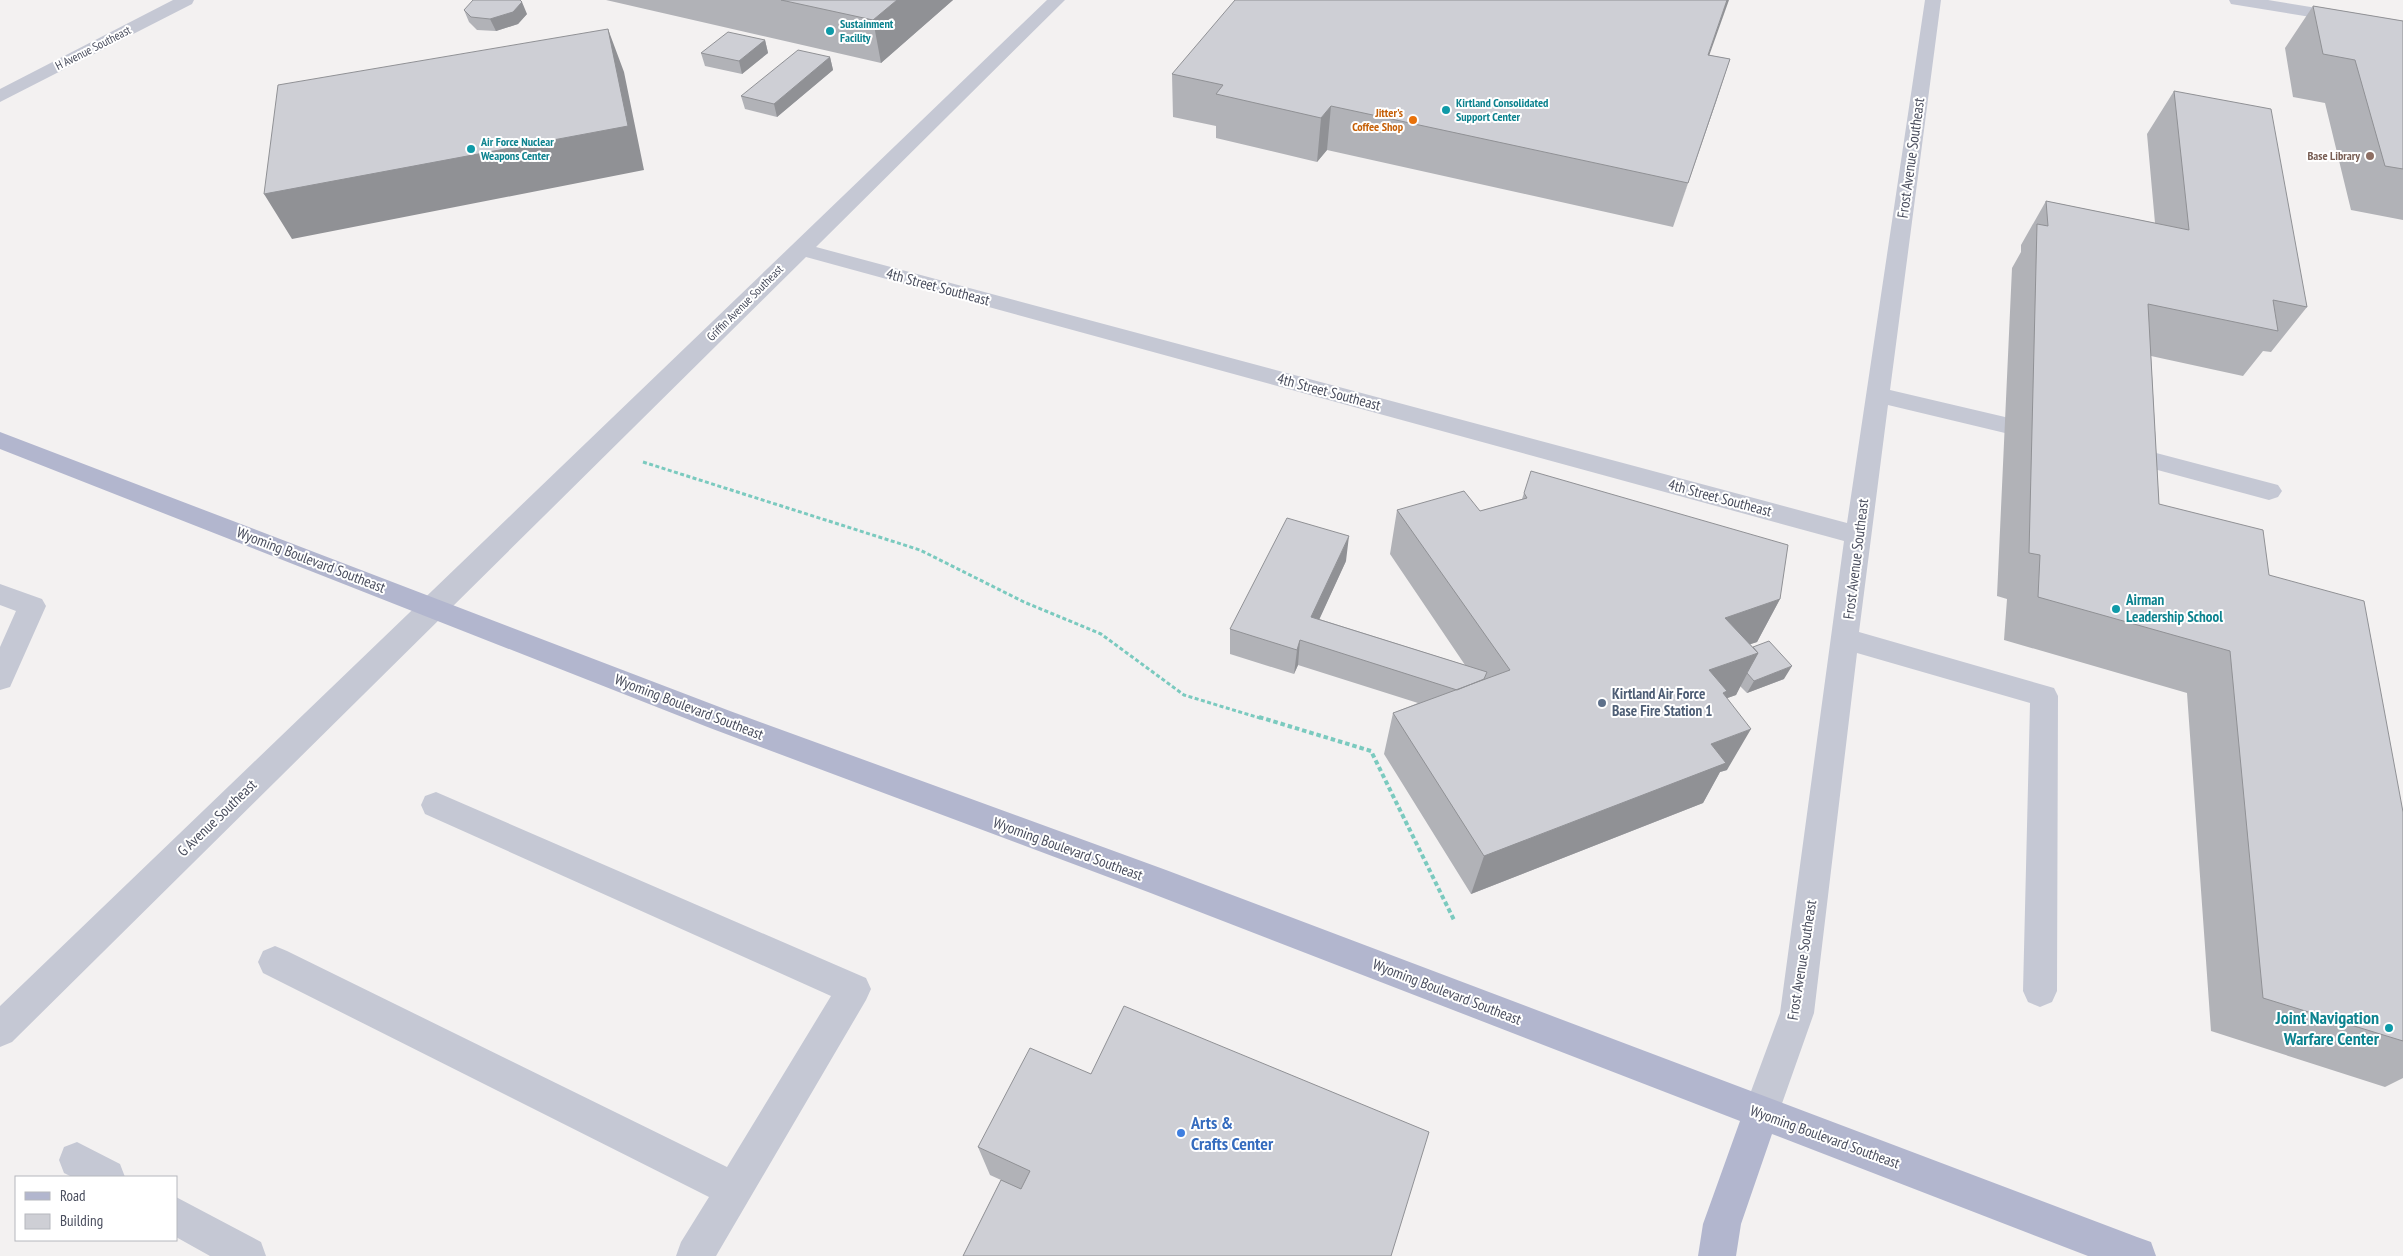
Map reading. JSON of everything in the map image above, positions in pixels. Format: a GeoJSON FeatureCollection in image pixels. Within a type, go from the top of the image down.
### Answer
{"type":"FeatureCollection","features":[{"type":"Feature","properties":{"kind":"main road","name":"Wyoming Boulevard Southeast"},"geometry":{"type":"LineString","coordinates":[[0,440],[572,662],[990,821],[1164,883],[2137,1256]]}},
{"type":"Feature","properties":{"kind":"main road"},"geometry":{"type":"LineString","coordinates":[[1717,1256],[1722,1224],[1760,1113]]}},
{"type":"Feature","properties":{"kind":"street","name":"H Avenue Southeast"},"geometry":{"type":"LineString","coordinates":[[0,96],[186,0]]}},
{"type":"Feature","properties":{"kind":"street","name":"Griffin Avenue Southeast"},"geometry":{"type":"LineString","coordinates":[[434,608],[799,249],[1057,0]]}},
{"type":"Feature","properties":{"kind":"street","name":"Frost Avenue Southeast"},"geometry":{"type":"LineString","coordinates":[[1760,1113],[1797,1013],[1858,535],[1933,0]]}},
{"type":"Feature","properties":{"kind":"street"},"geometry":{"type":"LineString","coordinates":[[2237,0],[2329,8],[2403,27]]}},
{"type":"Feature","properties":{"kind":"street","name":"4th Street Southeast"},"geometry":{"type":"LineString","coordinates":[[799,249],[1858,535]]}},
{"type":"Feature","properties":{"kind":"street"},"geometry":{"type":"LineString","coordinates":[[1878,395],[2005,425]]}},
{"type":"Feature","properties":{"kind":"street"},"geometry":{"type":"LineString","coordinates":[[2120,452],[2269,491]]}},
{"type":"Feature","properties":{"kind":"street"},"geometry":{"type":"LineString","coordinates":[[0,594],[32,606],[0,679]]}},
{"type":"Feature","properties":{"kind":"street","name":"G Avenue Southeast"},"geometry":{"type":"LineString","coordinates":[[0,1030],[434,608]]}},
{"type":"Feature","properties":{"kind":"street"},"geometry":{"type":"LineString","coordinates":[[1845,639],[2044,696],[2040,991]]}},
{"type":"Feature","properties":{"kind":"street"},"geometry":{"type":"LineString","coordinates":[[436,805],[854,989],[695,1256]]}},
{"type":"Feature","properties":{"kind":"street"},"geometry":{"type":"LineString","coordinates":[[275,962],[734,1190]]}},
{"type":"Feature","properties":{"kind":"street"},"geometry":{"type":"LineString","coordinates":[[178,1217],[247,1256]]}},
{"type":"Feature","properties":{"kind":"path"},"geometry":{"type":"LineString","coordinates":[[636,460],[920,550],[1024,602],[1101,634],[1184,695],[1371,751],[1454,920]]}},
{"type":"Feature","properties":{"kind":"building"},"geometry":{"type":"Polygon","coordinates":[[[473,0],[520,0],[522,2],[513,12],[490,19],[471,17],[464,10],[473,0]]]}},
{"type":"Feature","properties":{"kind":"building"},"geometry":{"type":"Polygon","coordinates":[[[781,0],[897,0],[873,20],[781,0]]]}},
{"type":"Feature","properties":{"kind":"building","name":"Kirtland Consolidated Support Center"},"geometry":{"type":"Polygon","coordinates":[[[1235,0],[1727,0],[1708,55],[1730,59],[1688,183],[1331,106],[1321,118],[1216,94],[1223,85],[1172,74],[1235,0]]]}},
{"type":"Feature","properties":{"kind":"building"},"geometry":{"type":"Polygon","coordinates":[[[2313,6],[2403,21],[2403,169],[2385,166],[2355,60],[2323,54],[2313,6]]]}},
{"type":"Feature","properties":{"kind":"building"},"geometry":{"type":"Polygon","coordinates":[[[608,29],[628,126],[264,194],[278,85],[608,29]]]}},
{"type":"Feature","properties":{"kind":"building"},"geometry":{"type":"Polygon","coordinates":[[[728,32],[765,40],[739,61],[701,53],[728,32]]]}},
{"type":"Feature","properties":{"kind":"building"},"geometry":{"type":"Polygon","coordinates":[[[798,50],[830,57],[774,104],[741,96],[798,50]]]}},
{"type":"Feature","properties":{"kind":"building","name":"Airman Leadership School"},"geometry":{"type":"Polygon","coordinates":[[[2174,91],[2271,109],[2307,307],[2273,300],[2278,331],[2148,304],[2159,504],[2263,530],[2269,575],[2364,601],[2403,812],[2403,1041],[2263,998],[2230,651],[2038,597],[2040,555],[2029,553],[2037,224],[2048,226],[2046,201],[2189,230],[2174,91]]]}},
{"type":"Feature","properties":{"kind":"building","name":"Kirtland Air Force Base Fire Station 1"},"geometry":{"type":"Polygon","coordinates":[[[1531,471],[1788,545],[1780,599],[1725,618],[1758,653],[1709,670],[1727,691],[1723,693],[1751,729],[1711,744],[1726,763],[1484,856],[1393,713],[1510,670],[1397,510],[1464,491],[1480,511],[1527,498],[1524,493],[1531,471]]]}},
{"type":"Feature","properties":{"kind":"building"},"geometry":{"type":"Polygon","coordinates":[[[1287,518],[1349,536],[1311,617],[1487,672],[1484,679],[1457,690],[1300,640],[1297,650],[1230,629],[1287,518]]]}},
{"type":"Feature","properties":{"kind":"building"},"geometry":{"type":"Polygon","coordinates":[[[1769,641],[1792,666],[1754,681],[1747,673],[1758,653],[1753,647],[1769,641]]]}},
{"type":"Feature","properties":{"kind":"building","name":"Arts & Crafts Center"},"geometry":{"type":"Polygon","coordinates":[[[1124,1006],[1429,1132],[1391,1256],[963,1256],[1001,1180],[1021,1189],[1030,1171],[978,1147],[1030,1048],[1091,1074],[1124,1006]]]}},
{"type":"Feature","properties":{"kind":"place","name":"Sustainment Facility"},"geometry":{"type":"Point","coordinates":[830,31]}},
{"type":"Feature","properties":{"kind":"place","name":"Kirtland Consolidated Support Center"},"geometry":{"type":"Point","coordinates":[1446,110]}},
{"type":"Feature","properties":{"kind":"place","name":"Jitter's Coffee Shop"},"geometry":{"type":"Point","coordinates":[1413,120]}},
{"type":"Feature","properties":{"kind":"place","name":"Air Force Nuclear Weapons Center"},"geometry":{"type":"Point","coordinates":[471,149]}},
{"type":"Feature","properties":{"kind":"place","name":"Base Library"},"geometry":{"type":"Point","coordinates":[2370,156]}},
{"type":"Feature","properties":{"kind":"place","name":"Airman Leadership School"},"geometry":{"type":"Point","coordinates":[2116,609]}},
{"type":"Feature","properties":{"kind":"place","name":"Kirtland Air Force Base Fire Station 1"},"geometry":{"type":"Point","coordinates":[1602,703]}},
{"type":"Feature","properties":{"kind":"place","name":"Joint Navigation Warfare Center"},"geometry":{"type":"Point","coordinates":[2389,1028]}},
{"type":"Feature","properties":{"kind":"place","name":"Arts & Crafts Center"},"geometry":{"type":"Point","coordinates":[1181,1133]}}]}
